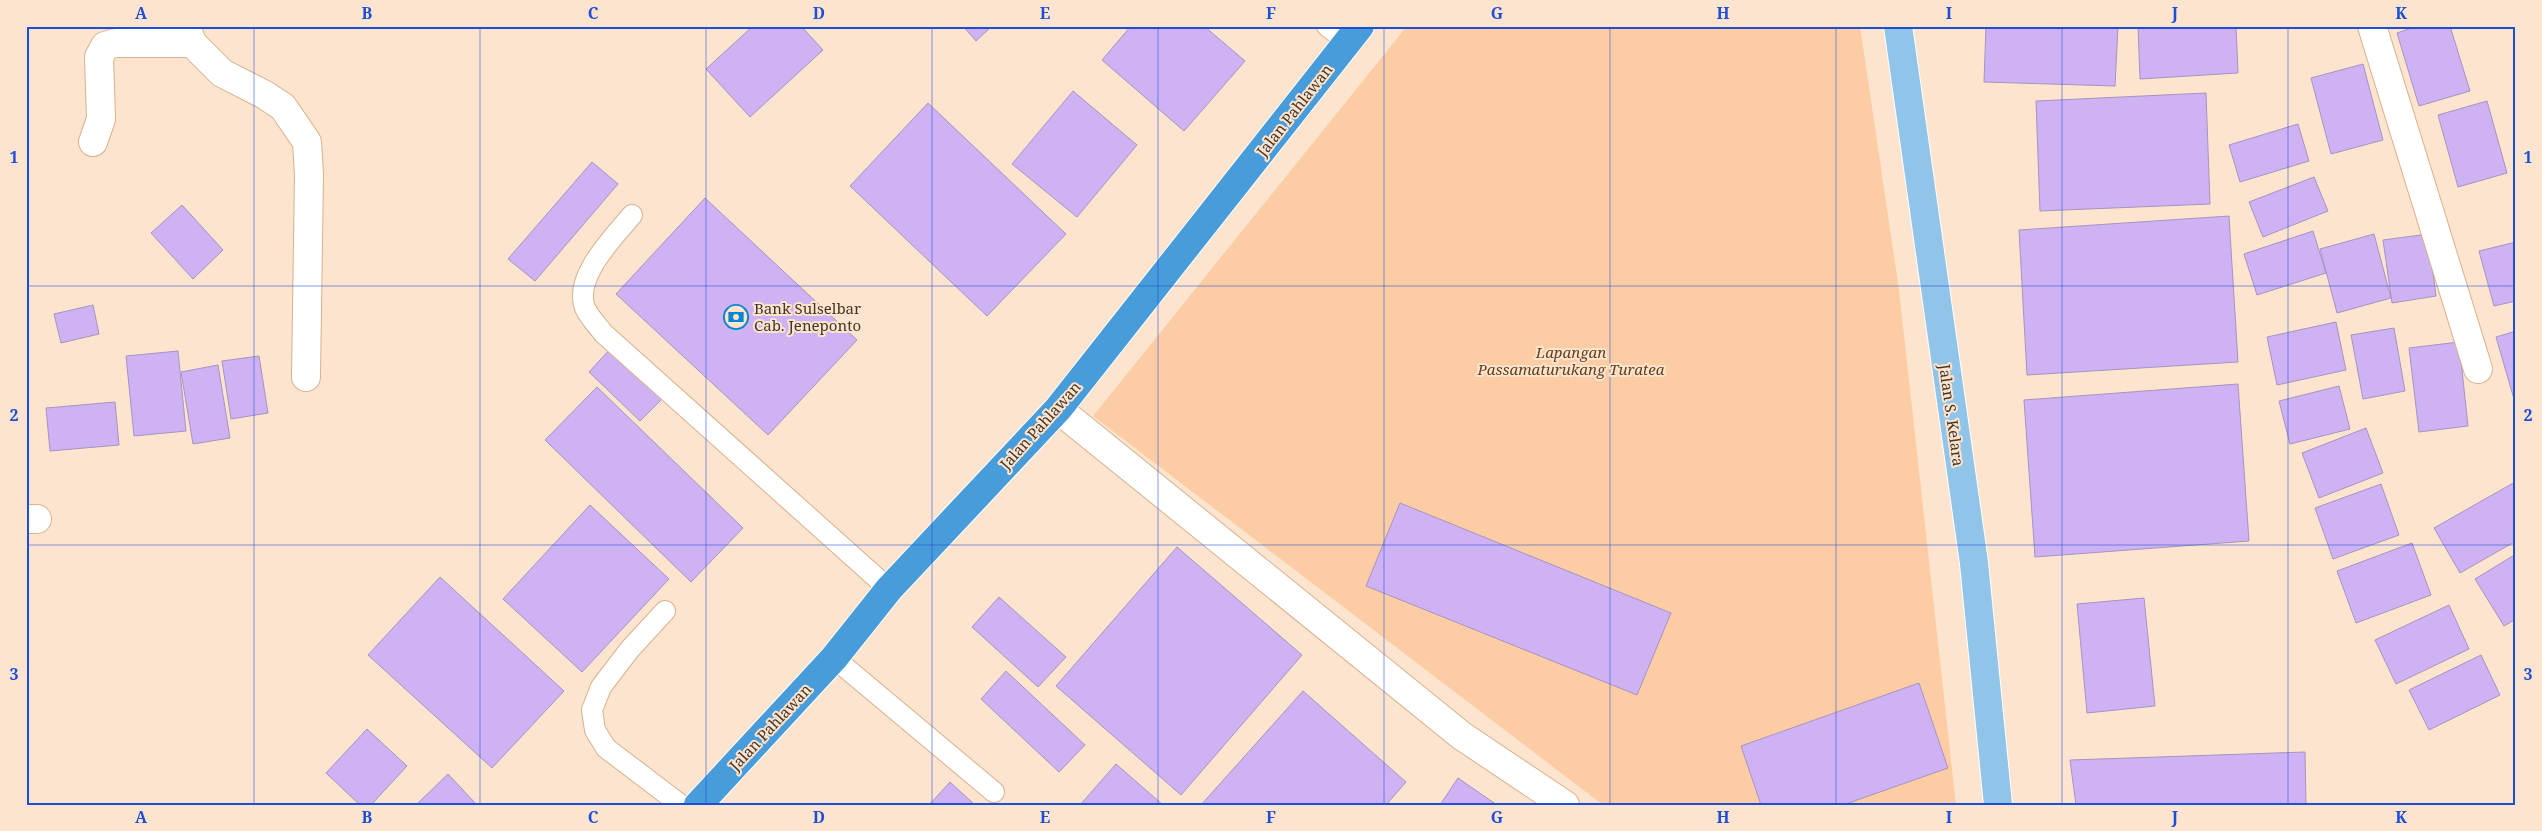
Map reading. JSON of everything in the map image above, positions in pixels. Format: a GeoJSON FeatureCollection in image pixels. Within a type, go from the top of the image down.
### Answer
{"type":"FeatureCollection","features":[{"type":"Feature","properties":{"kind":"highway","name":"Jalan Pahlawan"},"geometry":{"type":"LineString","coordinates":[[698,805],[834,658],[889,589],[1058,409],[1345,32]]}},
{"type":"Feature","properties":{"kind":"main road","name":"Jalan S. Kelara"},"geometry":{"type":"LineString","coordinates":[[1898,26],[1974,563],[1998,805]]}},
{"type":"Feature","properties":{"kind":"street"},"geometry":{"type":"LineString","coordinates":[[2372,26],[2478,369]]}},
{"type":"Feature","properties":{"kind":"street"},"geometry":{"type":"LineString","coordinates":[[93,142],[101,118],[99,57],[105,46],[115,42],[189,34],[222,72],[283,107],[307,142],[306,378]]}},
{"type":"Feature","properties":{"kind":"street"},"geometry":{"type":"LineString","coordinates":[[1058,409],[1462,736],[1565,805]]}},
{"type":"Feature","properties":{"kind":"lane"},"geometry":{"type":"LineString","coordinates":[[632,216],[594,262],[584,288],[585,308],[603,334],[889,589]]}},
{"type":"Feature","properties":{"kind":"lane"},"geometry":{"type":"LineString","coordinates":[[665,611],[630,649],[601,687],[592,710],[595,730],[606,748],[681,805]]}},
{"type":"Feature","properties":{"kind":"lane"},"geometry":{"type":"LineString","coordinates":[[834,658],[994,792]]}},
{"type":"Feature","properties":{"kind":"green space","name":"Lapangan Passamaturukang Turatea"},"geometry":{"type":"Polygon","coordinates":[[[1407,26],[1860,26],[1899,290],[1956,805],[1603,805],[1093,416],[1407,26]]]}},
{"type":"Feature","properties":{"kind":"building"},"geometry":{"type":"Polygon","coordinates":[[[753,26],[801,26],[823,50],[750,117],[706,69],[753,26]]]}},
{"type":"Feature","properties":{"kind":"building"},"geometry":{"type":"Polygon","coordinates":[[[963,26],[992,26],[976,41],[963,26]]]}},
{"type":"Feature","properties":{"kind":"building"},"geometry":{"type":"Polygon","coordinates":[[[1131,26],[1204,26],[1245,61],[1184,131],[1102,60],[1131,26]]]}},
{"type":"Feature","properties":{"kind":"building"},"geometry":{"type":"Polygon","coordinates":[[[1986,26],[2118,26],[2115,86],[1984,82],[1986,26]]]}},
{"type":"Feature","properties":{"kind":"building"},"geometry":{"type":"Polygon","coordinates":[[[2138,26],[2236,26],[2238,73],[2140,79],[2138,26]]]}},
{"type":"Feature","properties":{"kind":"building"},"geometry":{"type":"Polygon","coordinates":[[[2417,26],[2450,26],[2470,91],[2419,106],[2397,33],[2417,26]]]}},
{"type":"Feature","properties":{"kind":"building"},"geometry":{"type":"Polygon","coordinates":[[[2363,64],[2383,140],[2331,154],[2311,78],[2363,64]]]}},
{"type":"Feature","properties":{"kind":"building"},"geometry":{"type":"Polygon","coordinates":[[[1073,91],[1137,145],[1077,217],[1012,164],[1073,91]]]}},
{"type":"Feature","properties":{"kind":"building"},"geometry":{"type":"Polygon","coordinates":[[[2206,93],[2210,204],[2040,211],[2036,101],[2206,93]]]}},
{"type":"Feature","properties":{"kind":"building"},"geometry":{"type":"Polygon","coordinates":[[[2487,101],[2507,173],[2458,187],[2438,115],[2487,101]]]}},
{"type":"Feature","properties":{"kind":"building"},"geometry":{"type":"Polygon","coordinates":[[[928,103],[1066,234],[987,316],[850,186],[928,103]]]}},
{"type":"Feature","properties":{"kind":"building"},"geometry":{"type":"Polygon","coordinates":[[[2298,124],[2309,161],[2240,182],[2229,145],[2298,124]]]}},
{"type":"Feature","properties":{"kind":"building"},"geometry":{"type":"Polygon","coordinates":[[[592,162],[618,184],[535,281],[508,259],[592,162]]]}},
{"type":"Feature","properties":{"kind":"building"},"geometry":{"type":"Polygon","coordinates":[[[2314,177],[2328,211],[2263,237],[2249,202],[2314,177]]]}},
{"type":"Feature","properties":{"kind":"building","name":"Bank Sulselbar Cab. Jeneponto"},"geometry":{"type":"Polygon","coordinates":[[[705,198],[857,340],[768,435],[616,294],[705,198]]]}},
{"type":"Feature","properties":{"kind":"building"},"geometry":{"type":"Polygon","coordinates":[[[182,205],[223,250],[193,279],[151,233],[182,205]]]}},
{"type":"Feature","properties":{"kind":"building"},"geometry":{"type":"Polygon","coordinates":[[[2229,216],[2238,362],[2027,375],[2019,230],[2229,216]]]}},
{"type":"Feature","properties":{"kind":"building"},"geometry":{"type":"Polygon","coordinates":[[[2313,231],[2326,273],[2257,295],[2244,254],[2313,231]]]}},
{"type":"Feature","properties":{"kind":"building"},"geometry":{"type":"Polygon","coordinates":[[[2374,234],[2391,298],[2337,313],[2320,249],[2374,234]]]}},
{"type":"Feature","properties":{"kind":"building"},"geometry":{"type":"Polygon","coordinates":[[[2428,234],[2436,296],[2392,303],[2383,240],[2428,234]]]}},
{"type":"Feature","properties":{"kind":"building"},"geometry":{"type":"Polygon","coordinates":[[[2516,242],[2516,301],[2494,306],[2479,251],[2516,242]]]}},
{"type":"Feature","properties":{"kind":"building"},"geometry":{"type":"Polygon","coordinates":[[[93,305],[99,334],[61,343],[54,314],[93,305]]]}},
{"type":"Feature","properties":{"kind":"building"},"geometry":{"type":"Polygon","coordinates":[[[2336,322],[2346,370],[2277,385],[2267,337],[2336,322]]]}},
{"type":"Feature","properties":{"kind":"building"},"geometry":{"type":"Polygon","coordinates":[[[2394,328],[2405,391],[2363,399],[2351,335],[2394,328]]]}},
{"type":"Feature","properties":{"kind":"building"},"geometry":{"type":"Polygon","coordinates":[[[2516,331],[2516,406],[2496,337],[2516,331]]]}},
{"type":"Feature","properties":{"kind":"building"},"geometry":{"type":"Polygon","coordinates":[[[2459,342],[2468,426],[2419,432],[2409,348],[2459,342]]]}},
{"type":"Feature","properties":{"kind":"building"},"geometry":{"type":"Polygon","coordinates":[[[612,347],[664,397],[640,421],[589,372],[612,347]]]}},
{"type":"Feature","properties":{"kind":"building"},"geometry":{"type":"Polygon","coordinates":[[[178,351],[186,431],[134,436],[126,356],[178,351]]]}},
{"type":"Feature","properties":{"kind":"building"},"geometry":{"type":"Polygon","coordinates":[[[259,356],[268,413],[231,419],[222,361],[259,356]]]}},
{"type":"Feature","properties":{"kind":"building"},"geometry":{"type":"Polygon","coordinates":[[[218,365],[230,438],[193,444],[181,372],[218,365]]]}},
{"type":"Feature","properties":{"kind":"building"},"geometry":{"type":"Polygon","coordinates":[[[2238,384],[2249,541],[2035,557],[2024,400],[2238,384]]]}},
{"type":"Feature","properties":{"kind":"building"},"geometry":{"type":"Polygon","coordinates":[[[2339,386],[2350,429],[2290,444],[2279,401],[2339,386]]]}},
{"type":"Feature","properties":{"kind":"building"},"geometry":{"type":"Polygon","coordinates":[[[597,387],[743,528],[691,582],[545,440],[597,387]]]}},
{"type":"Feature","properties":{"kind":"building"},"geometry":{"type":"Polygon","coordinates":[[[115,402],[119,445],[50,451],[46,408],[115,402]]]}},
{"type":"Feature","properties":{"kind":"building"},"geometry":{"type":"Polygon","coordinates":[[[2366,428],[2383,473],[2319,498],[2302,453],[2366,428]]]}},
{"type":"Feature","properties":{"kind":"building"},"geometry":{"type":"Polygon","coordinates":[[[2515,482],[2516,541],[2460,573],[2434,528],[2515,482]]]}},
{"type":"Feature","properties":{"kind":"building"},"geometry":{"type":"Polygon","coordinates":[[[2381,484],[2399,535],[2333,559],[2315,508],[2381,484]]]}},
{"type":"Feature","properties":{"kind":"building"},"geometry":{"type":"Polygon","coordinates":[[[1400,503],[1671,613],[1637,695],[1366,586],[1400,503]]]}},
{"type":"Feature","properties":{"kind":"building"},"geometry":{"type":"Polygon","coordinates":[[[590,505],[669,579],[582,672],[503,599],[590,505]]]}},
{"type":"Feature","properties":{"kind":"building"},"geometry":{"type":"Polygon","coordinates":[[[2412,543],[2431,595],[2356,623],[2337,571],[2412,543]]]}},
{"type":"Feature","properties":{"kind":"building"},"geometry":{"type":"Polygon","coordinates":[[[1177,547],[1302,655],[1181,795],[1056,686],[1177,547]]]}},
{"type":"Feature","properties":{"kind":"building"},"geometry":{"type":"Polygon","coordinates":[[[2516,554],[2516,619],[2504,626],[2475,579],[2516,554]]]}},
{"type":"Feature","properties":{"kind":"building"},"geometry":{"type":"Polygon","coordinates":[[[440,577],[564,691],[492,768],[368,655],[440,577]]]}},
{"type":"Feature","properties":{"kind":"building"},"geometry":{"type":"Polygon","coordinates":[[[999,597],[1066,657],[1038,687],[972,627],[999,597]]]}},
{"type":"Feature","properties":{"kind":"building"},"geometry":{"type":"Polygon","coordinates":[[[2144,598],[2155,706],[2087,713],[2077,604],[2144,598]]]}},
{"type":"Feature","properties":{"kind":"building"},"geometry":{"type":"Polygon","coordinates":[[[2449,605],[2469,649],[2396,684],[2375,640],[2449,605]]]}},
{"type":"Feature","properties":{"kind":"building"},"geometry":{"type":"Polygon","coordinates":[[[2481,655],[2500,695],[2429,730],[2409,690],[2481,655]]]}},
{"type":"Feature","properties":{"kind":"building"},"geometry":{"type":"Polygon","coordinates":[[[1006,671],[1085,745],[1059,772],[981,699],[1006,671]]]}},
{"type":"Feature","properties":{"kind":"building"},"geometry":{"type":"Polygon","coordinates":[[[1919,683],[1948,768],[1843,805],[1761,805],[1741,746],[1919,683]]]}},
{"type":"Feature","properties":{"kind":"building"},"geometry":{"type":"Polygon","coordinates":[[[1303,691],[1406,782],[1386,805],[1201,805],[1303,691]]]}},
{"type":"Feature","properties":{"kind":"building"},"geometry":{"type":"Polygon","coordinates":[[[367,729],[407,766],[371,805],[360,805],[326,773],[367,729]]]}},
{"type":"Feature","properties":{"kind":"building"},"geometry":{"type":"Polygon","coordinates":[[[2305,752],[2306,805],[2076,805],[2070,760],[2305,752]]]}},
{"type":"Feature","properties":{"kind":"building"},"geometry":{"type":"Polygon","coordinates":[[[1116,764],[1163,805],[1080,805],[1116,764]]]}},
{"type":"Feature","properties":{"kind":"building"},"geometry":{"type":"Polygon","coordinates":[[[448,774],[477,805],[416,805],[448,774]]]}},
{"type":"Feature","properties":{"kind":"building"},"geometry":{"type":"Polygon","coordinates":[[[1458,778],[1497,805],[1440,805],[1458,778]]]}},
{"type":"Feature","properties":{"kind":"building"},"geometry":{"type":"Polygon","coordinates":[[[950,782],[975,805],[929,805],[950,782]]]}},
{"type":"Feature","properties":{"kind":"place","name":"Bank Sulselbar Cab. Jeneponto"},"geometry":{"type":"Point","coordinates":[736,317]}}]}
